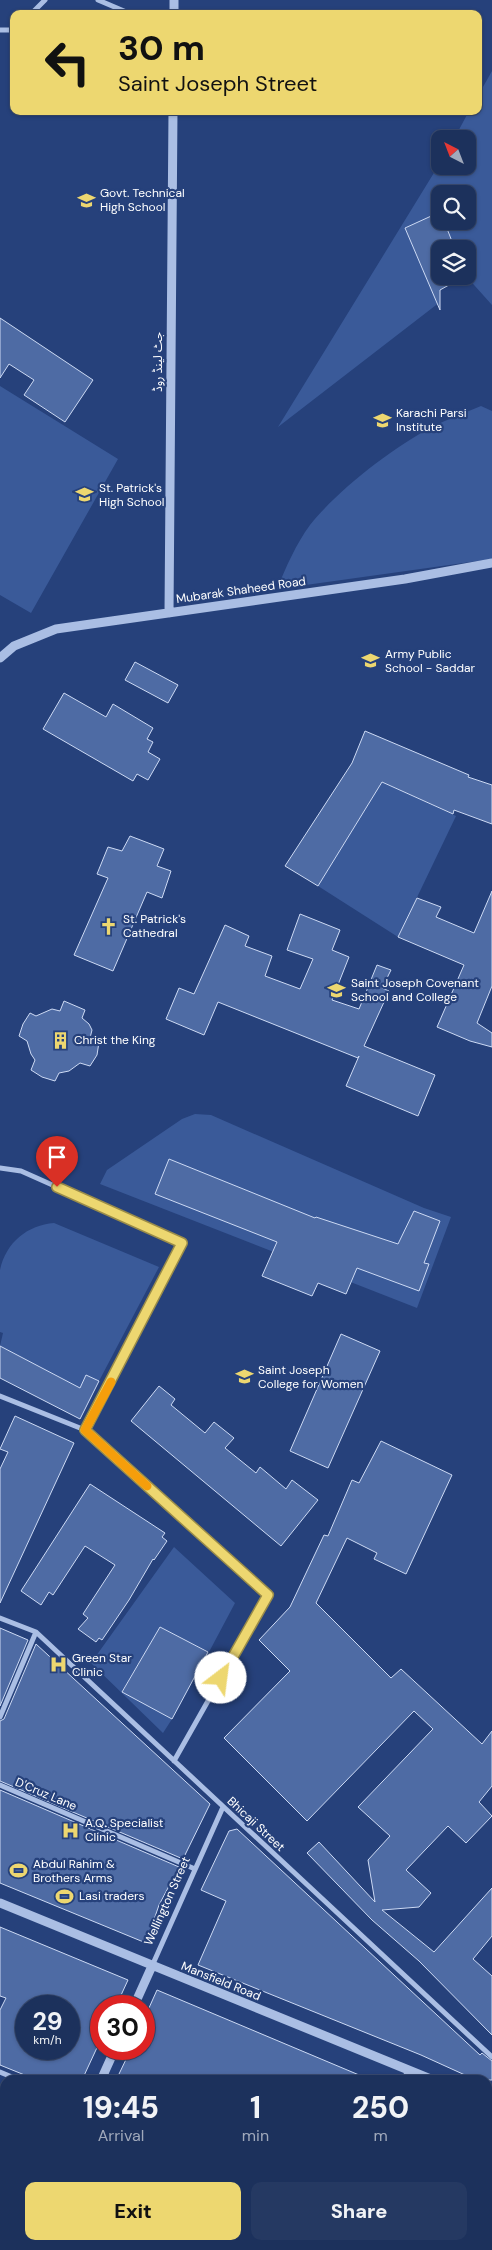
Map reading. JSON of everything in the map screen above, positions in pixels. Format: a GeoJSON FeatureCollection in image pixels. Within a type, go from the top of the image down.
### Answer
{"type":"FeatureCollection","features":[{"type":"Feature","properties":{"kind":"street"},"geometry":{"type":"LineString","coordinates":[[35,10],[45,0]]}},
{"type":"Feature","properties":{"kind":"street"},"geometry":{"type":"LineString","coordinates":[[98,0],[122,10]]}},
{"type":"Feature","properties":{"kind":"street","name":"جٹ لینڈ روڈ"},"geometry":{"type":"LineString","coordinates":[[169,613],[173,115]]}},
{"type":"Feature","properties":{"kind":"street","name":"Mubarak Shaheed Road"},"geometry":{"type":"LineString","coordinates":[[0,658],[14,646],[56,628],[405,578],[492,563]]}},
{"type":"Feature","properties":{"kind":"street"},"geometry":{"type":"LineString","coordinates":[[0,1168],[21,1171],[182,1243],[85,1430]]}},
{"type":"Feature","properties":{"kind":"street"},"geometry":{"type":"LineString","coordinates":[[0,1396],[85,1430],[268,1595],[174,1761]]}},
{"type":"Feature","properties":{"kind":"street","name":"Bhicaji Street"},"geometry":{"type":"LineString","coordinates":[[0,1618],[36,1632],[492,2057]]}},
{"type":"Feature","properties":{"kind":"street"},"geometry":{"type":"LineString","coordinates":[[0,1717],[36,1632]]}},
{"type":"Feature","properties":{"kind":"street","name":"D'Cruz Lane"},"geometry":{"type":"LineString","coordinates":[[0,1785],[195,1869]]}},
{"type":"Feature","properties":{"kind":"street","name":"Wellington Street"},"geometry":{"type":"LineString","coordinates":[[139,1995],[223,1807]]}},
{"type":"Feature","properties":{"kind":"street","name":"Mansfield Road"},"geometry":{"type":"LineString","coordinates":[[0,1904],[419,2075]]}},
{"type":"Feature","properties":{"kind":"street"},"geometry":{"type":"LineString","coordinates":[[103,2075],[110,2060]]}},
{"type":"Feature","properties":{"kind":"street"},"geometry":{"type":"LineString","coordinates":[[406,2075],[408,2071]]}},
{"type":"Feature","properties":{"kind":"shaded area"},"geometry":{"type":"Polygon","coordinates":[[[492,71],[492,305],[474,285],[476,285],[476,240],[451,240],[448,230],[476,230],[476,185],[431,185],[431,230],[440,230],[440,240],[431,240],[431,285],[440,285],[440,302],[278,427],[433,175],[476,175],[476,130],[459,130],[467,115],[482,115],[482,89],[492,71]]]}},
{"type":"Feature","properties":{"kind":"shaded area"},"geometry":{"type":"Polygon","coordinates":[[[0,386],[118,459],[31,613],[0,595],[0,386]]]}},
{"type":"Feature","properties":{"kind":"shaded area"},"geometry":{"type":"Polygon","coordinates":[[[481,406],[492,411],[492,559],[277,589],[305,532],[350,484],[383,458],[416,436],[438,424],[481,406]]]}},
{"type":"Feature","properties":{"kind":"shaded area"},"geometry":{"type":"Polygon","coordinates":[[[382,782],[456,816],[398,937],[318,886],[382,782]]]}},
{"type":"Feature","properties":{"kind":"shaded area"},"geometry":{"type":"Polygon","coordinates":[[[195,1114],[211,1115],[424,1208],[451,1217],[417,1308],[100,1184],[107,1170],[182,1119],[195,1114]]]}},
{"type":"Feature","properties":{"kind":"shaded area"},"geometry":{"type":"Polygon","coordinates":[[[54,1223],[159,1267],[99,1381],[86,1375],[80,1388],[0,1346],[3,1333],[0,1332],[0,1270],[3,1260],[13,1243],[27,1231],[44,1224],[54,1223]]]}},
{"type":"Feature","properties":{"kind":"shaded area"},"geometry":{"type":"Polygon","coordinates":[[[174,1547],[235,1603],[209,1652],[160,1627],[122,1691],[172,1719],[163,1733],[91,1663],[174,1547]]]}},
{"type":"Feature","properties":{"kind":"building"},"geometry":{"type":"Polygon","coordinates":[[[431,216],[431,230],[448,230],[451,240],[431,240],[431,285],[449,285],[440,290],[440,310],[405,228],[431,216]]]}},
{"type":"Feature","properties":{"kind":"building"},"geometry":{"type":"Polygon","coordinates":[[[0,318],[93,380],[65,422],[24,395],[34,380],[9,364],[0,378],[0,318]]]}},
{"type":"Feature","properties":{"kind":"building"},"geometry":{"type":"Polygon","coordinates":[[[135,662],[178,685],[168,703],[125,680],[135,662]]]}},
{"type":"Feature","properties":{"kind":"building"},"geometry":{"type":"Polygon","coordinates":[[[64,693],[106,717],[113,704],[153,728],[147,739],[153,742],[148,752],[160,759],[148,780],[137,774],[133,781],[43,729],[64,693]]]}},
{"type":"Feature","properties":{"kind":"building"},"geometry":{"type":"Polygon","coordinates":[[[365,731],[469,775],[468,777],[492,785],[492,824],[454,810],[453,814],[382,782],[318,886],[285,866],[352,763],[365,731]]]}},
{"type":"Feature","properties":{"kind":"building","name":"St. Patrick's Cathedral"},"geometry":{"type":"Polygon","coordinates":[[[130,836],[164,849],[157,866],[171,871],[162,898],[147,892],[113,971],[74,955],[108,878],[97,874],[108,847],[122,851],[130,836]]]}},
{"type":"Feature","properties":{"kind":"building"},"geometry":{"type":"Polygon","coordinates":[[[492,891],[492,986],[477,1023],[492,1033],[492,1047],[470,1041],[437,1027],[464,965],[398,937],[417,898],[441,907],[436,917],[474,933],[492,891]]]}},
{"type":"Feature","properties":{"kind":"building"},"geometry":{"type":"Polygon","coordinates":[[[300,914],[340,930],[332,950],[349,957],[332,1000],[359,1009],[377,965],[391,970],[382,988],[389,991],[364,1046],[435,1075],[418,1116],[346,1086],[359,1056],[358,1058],[218,1002],[204,1035],[166,1019],[179,988],[194,994],[225,925],[249,936],[245,946],[272,956],[265,976],[300,989],[313,959],[287,950],[300,914]]]}},
{"type":"Feature","properties":{"kind":"building","name":"Christ the King"},"geometry":{"type":"Polygon","coordinates":[[[64,1001],[85,1010],[82,1018],[89,1024],[92,1030],[90,1038],[99,1042],[97,1055],[90,1066],[80,1063],[69,1071],[59,1073],[55,1081],[42,1077],[31,1070],[35,1060],[27,1041],[19,1036],[23,1024],[30,1013],[36,1016],[52,1009],[60,1011],[64,1001]]]}},
{"type":"Feature","properties":{"kind":"building"},"geometry":{"type":"Polygon","coordinates":[[[169,1159],[315,1218],[398,1244],[414,1211],[440,1221],[424,1263],[429,1264],[419,1291],[357,1268],[346,1294],[318,1283],[312,1296],[262,1276],[277,1242],[155,1194],[169,1159]]]}},
{"type":"Feature","properties":{"kind":"building"},"geometry":{"type":"Polygon","coordinates":[[[341,1334],[380,1351],[328,1468],[290,1451],[341,1334]]]}},
{"type":"Feature","properties":{"kind":"building"},"geometry":{"type":"Polygon","coordinates":[[[0,1346],[80,1388],[86,1375],[99,1381],[80,1419],[0,1378],[0,1346]]]}},
{"type":"Feature","properties":{"kind":"building"},"geometry":{"type":"Polygon","coordinates":[[[159,1386],[175,1399],[171,1405],[205,1433],[214,1422],[234,1438],[225,1448],[256,1473],[260,1467],[286,1489],[292,1480],[318,1500],[281,1546],[131,1421],[159,1386]]]}},
{"type":"Feature","properties":{"kind":"building"},"geometry":{"type":"Polygon","coordinates":[[[15,1416],[74,1443],[0,1603],[0,1469],[8,1452],[0,1449],[15,1416]]]}},
{"type":"Feature","properties":{"kind":"building"},"geometry":{"type":"Polygon","coordinates":[[[381,1441],[452,1475],[406,1574],[374,1559],[377,1553],[347,1538],[316,1603],[391,1678],[401,1669],[482,1744],[492,1731],[492,1786],[479,1802],[492,1816],[466,1843],[448,1826],[406,1870],[431,1893],[419,1907],[382,1910],[434,1952],[492,1888],[492,1936],[473,1959],[492,1976],[492,2035],[419,1961],[372,1920],[307,1853],[319,1842],[375,1902],[368,1860],[390,1836],[358,1807],[433,1729],[414,1711],[307,1821],[224,1738],[290,1671],[259,1640],[290,1607],[324,1535],[328,1536],[352,1480],[359,1483],[381,1441]]]}},
{"type":"Feature","properties":{"kind":"building"},"geometry":{"type":"Polygon","coordinates":[[[90,1484],[165,1533],[162,1537],[167,1541],[153,1559],[129,1600],[102,1640],[99,1638],[96,1642],[78,1629],[88,1618],[83,1614],[115,1565],[85,1546],[53,1595],[49,1592],[41,1605],[21,1591],[90,1484]]]}},
{"type":"Feature","properties":{"kind":"building"},"geometry":{"type":"Polygon","coordinates":[[[160,1627],[208,1652],[172,1719],[122,1692],[160,1627]]]}},
{"type":"Feature","properties":{"kind":"building"},"geometry":{"type":"Polygon","coordinates":[[[0,1628],[28,1640],[0,1706],[0,1628]]]}},
{"type":"Feature","properties":{"kind":"building"},"geometry":{"type":"Polygon","coordinates":[[[36,1644],[210,1804],[183,1859],[0,1781],[0,1721],[4,1719],[36,1644]]]}},
{"type":"Feature","properties":{"kind":"building"},"geometry":{"type":"Polygon","coordinates":[[[0,1790],[179,1867],[159,1905],[146,1943],[0,1883],[0,1790]]]}},
{"type":"Feature","properties":{"kind":"building"},"geometry":{"type":"Polygon","coordinates":[[[237,1829],[480,2055],[482,2053],[492,2061],[492,2075],[465,2075],[421,2055],[198,1965],[226,1901],[201,1890],[229,1831],[237,1829]]]}},
{"type":"Feature","properties":{"kind":"building"},"geometry":{"type":"Polygon","coordinates":[[[0,1927],[128,1980],[121,1995],[90,1995],[91,2060],[84,2075],[25,2075],[0,2065],[0,2010],[6,1998],[0,1996],[0,1927]]]}},
{"type":"Feature","properties":{"kind":"building"},"geometry":{"type":"Polygon","coordinates":[[[157,1990],[359,2075],[122,2075],[119,2074],[126,2060],[155,2060],[155,1995],[157,1990]]]}},
{"type":"Feature","properties":{"kind":"slow traffic"},"geometry":{"type":"LineString","coordinates":[[111,1382],[85,1430],[147,1486]]}},
{"type":"Feature","properties":{"kind":"place","name":"Govt. Technical High School"},"geometry":{"type":"Point","coordinates":[86,200]}},
{"type":"Feature","properties":{"kind":"place","name":"Karachi Parsi Institute"},"geometry":{"type":"Point","coordinates":[382,420]}},
{"type":"Feature","properties":{"kind":"place","name":"St. Patrick's High School"},"geometry":{"type":"Point","coordinates":[85,495]}},
{"type":"Feature","properties":{"kind":"place","name":"Army Public School - Saddar"},"geometry":{"type":"Point","coordinates":[371,661]}},
{"type":"Feature","properties":{"kind":"place","name":"St. Patrick's Cathedral"},"geometry":{"type":"Point","coordinates":[109,926]}},
{"type":"Feature","properties":{"kind":"place","name":"Saint Joseph Covenant School and College"},"geometry":{"type":"Point","coordinates":[337,990]}},
{"type":"Feature","properties":{"kind":"place","name":"Christ the King"},"geometry":{"type":"Point","coordinates":[60,1040]}},
{"type":"Feature","properties":{"kind":"place","name":"Saint Joseph College for Women"},"geometry":{"type":"Point","coordinates":[244,1377]}},
{"type":"Feature","properties":{"kind":"place","name":"Green Star Clinic"},"geometry":{"type":"Point","coordinates":[58,1665]}},
{"type":"Feature","properties":{"kind":"place","name":"A.Q. Specialist Clinic"},"geometry":{"type":"Point","coordinates":[71,1830]}},
{"type":"Feature","properties":{"kind":"place","name":"Abdul Rahim & Brothers Arms"},"geometry":{"type":"Point","coordinates":[19,1871]}},
{"type":"Feature","properties":{"kind":"place","name":"Lasi traders"},"geometry":{"type":"Point","coordinates":[65,1896]}},
{"type":"Feature","properties":{"kind":"route"},"geometry":{"type":"LineString","coordinates":[[57,1187],[182,1243],[85,1430],[268,1595],[221,1678]]}}]}
